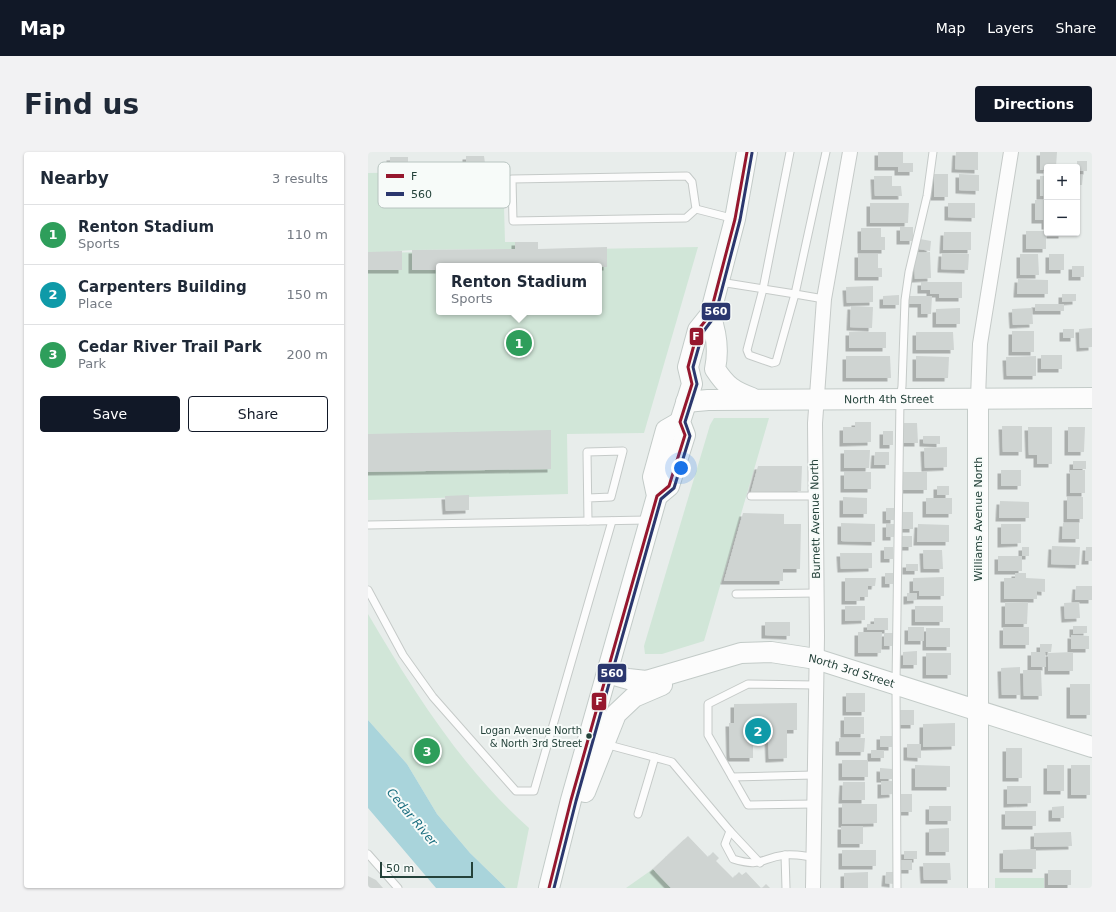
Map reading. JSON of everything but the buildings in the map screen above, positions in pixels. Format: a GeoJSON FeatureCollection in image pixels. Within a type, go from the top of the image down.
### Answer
{"type":"FeatureCollection","features":[{"type":"Feature","properties":{"kind":"main road"},"geometry":{"type":"LineString","coordinates":[[551,880],[657,496],[653,477],[666,430],[680,422],[692,384],[705,371],[718,282],[735,219],[747,152]]}},
{"type":"Feature","properties":{"kind":"main road"},"geometry":{"type":"LineString","coordinates":[[713,324],[718,355],[714,369],[733,391],[756,400]]}},
{"type":"Feature","properties":{"kind":"main road","name":"Williams Avenue North"},"geometry":{"type":"LineString","coordinates":[[978,398],[978,888]]}},
{"type":"Feature","properties":{"kind":"main road","name":"North 4th Street"},"geometry":{"type":"LineString","coordinates":[[686,402],[708,400],[1092,398]]}},
{"type":"Feature","properties":{"kind":"main road","name":"North 3rd Street"},"geometry":{"type":"LineString","coordinates":[[607,673],[628,680],[646,681],[708,664],[741,653],[771,652],[816,659],[978,712],[1092,747]]}},
{"type":"Feature","properties":{"kind":"main road"},"geometry":{"type":"LineString","coordinates":[[551,880],[616,714],[634,697],[708,664]]}},
{"type":"Feature","properties":{"kind":"street","name":"Burnett Avenue North"},"geometry":{"type":"LineString","coordinates":[[813,888],[816,685],[816,400],[824,299],[850,152]]}},
{"type":"Feature","properties":{"kind":"street","name":"Williams Avenue North"},"geometry":{"type":"LineString","coordinates":[[978,398],[980,344],[1012,152]]}},
{"type":"Feature","properties":{"kind":"lane"},"geometry":{"type":"LineString","coordinates":[[790,152],[763,289],[747,350],[748,355],[772,363],[776,362],[795,294],[826,152]]}},
{"type":"Feature","properties":{"kind":"lane"},"geometry":{"type":"LineString","coordinates":[[897,888],[896,684],[900,399],[902,386],[905,300],[908,279],[927,196],[933,152]]}},
{"type":"Feature","properties":{"kind":"lane"},"geometry":{"type":"LineString","coordinates":[[687,176],[692,182],[696,209],[686,218],[513,221],[512,179],[687,176]]}},
{"type":"Feature","properties":{"kind":"lane"},"geometry":{"type":"LineString","coordinates":[[696,209],[735,219]]}},
{"type":"Feature","properties":{"kind":"lane"},"geometry":{"type":"LineString","coordinates":[[718,282],[824,299]]}},
{"type":"Feature","properties":{"kind":"lane"},"geometry":{"type":"LineString","coordinates":[[588,498],[611,497],[623,451],[587,452],[588,521]]}},
{"type":"Feature","properties":{"kind":"lane"},"geometry":{"type":"LineString","coordinates":[[751,496],[815,496]]}},
{"type":"Feature","properties":{"kind":"lane"},"geometry":{"type":"LineString","coordinates":[[368,590],[403,655],[433,697],[516,791],[534,790],[612,520]]}},
{"type":"Feature","properties":{"kind":"lane"},"geometry":{"type":"LineString","coordinates":[[368,525],[650,520]]}},
{"type":"Feature","properties":{"kind":"lane"},"geometry":{"type":"LineString","coordinates":[[736,594],[816,593]]}},
{"type":"Feature","properties":{"kind":"lane"},"geometry":{"type":"LineString","coordinates":[[814,804],[748,805],[708,735],[708,704],[748,684],[816,685]]}},
{"type":"Feature","properties":{"kind":"lane"},"geometry":{"type":"LineString","coordinates":[[605,744],[672,762],[730,831],[760,863]]}},
{"type":"Feature","properties":{"kind":"lane"},"geometry":{"type":"LineString","coordinates":[[638,814],[655,757]]}},
{"type":"Feature","properties":{"kind":"lane"},"geometry":{"type":"LineString","coordinates":[[732,777],[814,776]]}},
{"type":"Feature","properties":{"kind":"lane"},"geometry":{"type":"LineString","coordinates":[[730,831],[725,844],[733,859],[750,864],[760,863],[785,855],[813,857]]}},
{"type":"Feature","properties":{"kind":"lane"},"geometry":{"type":"LineString","coordinates":[[368,854],[398,888]]}},
{"type":"Feature","properties":{"kind":"lane"},"geometry":{"type":"LineString","coordinates":[[785,855],[786,888]]}},
{"type":"Feature","properties":{"kind":"green space"},"geometry":{"type":"Polygon","coordinates":[[[368,173],[378,173],[378,208],[504,208],[505,242],[515,242],[515,249],[412,250],[372,253],[698,247],[644,433],[567,434],[568,494],[368,500],[368,173]]]}},
{"type":"Feature","properties":{"kind":"green space"},"geometry":{"type":"Polygon","coordinates":[[[714,418],[769,418],[704,641],[662,654],[645,654],[644,646],[710,425],[714,418]]]}},
{"type":"Feature","properties":{"kind":"green space"},"geometry":{"type":"Polygon","coordinates":[[[368,614],[402,671],[461,755],[482,781],[529,828],[517,888],[506,888],[470,853],[437,814],[407,764],[368,720],[368,614]]]}},
{"type":"Feature","properties":{"kind":"green space"},"geometry":{"type":"Polygon","coordinates":[[[653,869],[671,888],[626,888],[653,869]]]}},
{"type":"Feature","properties":{"kind":"green space"},"geometry":{"type":"Polygon","coordinates":[[[995,878],[1044,878],[1044,888],[995,888],[995,878]]]}},
{"type":"Feature","properties":{"kind":"water","name":"Cedar River"},"geometry":{"type":"Polygon","coordinates":[[[368,720],[407,764],[437,814],[470,853],[506,888],[436,888],[368,808],[368,720]]]}},
{"type":"Feature","properties":{"kind":"transit line","name":"F"},"geometry":{"type":"LineString","coordinates":[[549,888],[571,800],[657,496],[669,486],[685,435],[680,422],[692,384],[688,367],[698,330],[710,315],[735,219],[747,152]]}},
{"type":"Feature","properties":{"kind":"transit line","name":"560"},"geometry":{"type":"LineString","coordinates":[[554,888],[576,801],[661,499],[674,488],[690,436],[685,422],[697,384],[693,367],[703,332],[715,316],[740,220],[752,153]]}},
{"type":"Feature","properties":{"kind":"place","name":"Renton Stadium"},"geometry":{"type":"Point","coordinates":[519,343]}},
{"type":"Feature","properties":{"kind":"place","name":"Carpenters Building"},"geometry":{"type":"Point","coordinates":[758,731]}},
{"type":"Feature","properties":{"kind":"place","name":"Logan Avenue North & North 3rd Street"},"geometry":{"type":"Point","coordinates":[589,736]}},
{"type":"Feature","properties":{"kind":"place","name":"Cedar River Trail Park"},"geometry":{"type":"Point","coordinates":[427,751]}}]}
